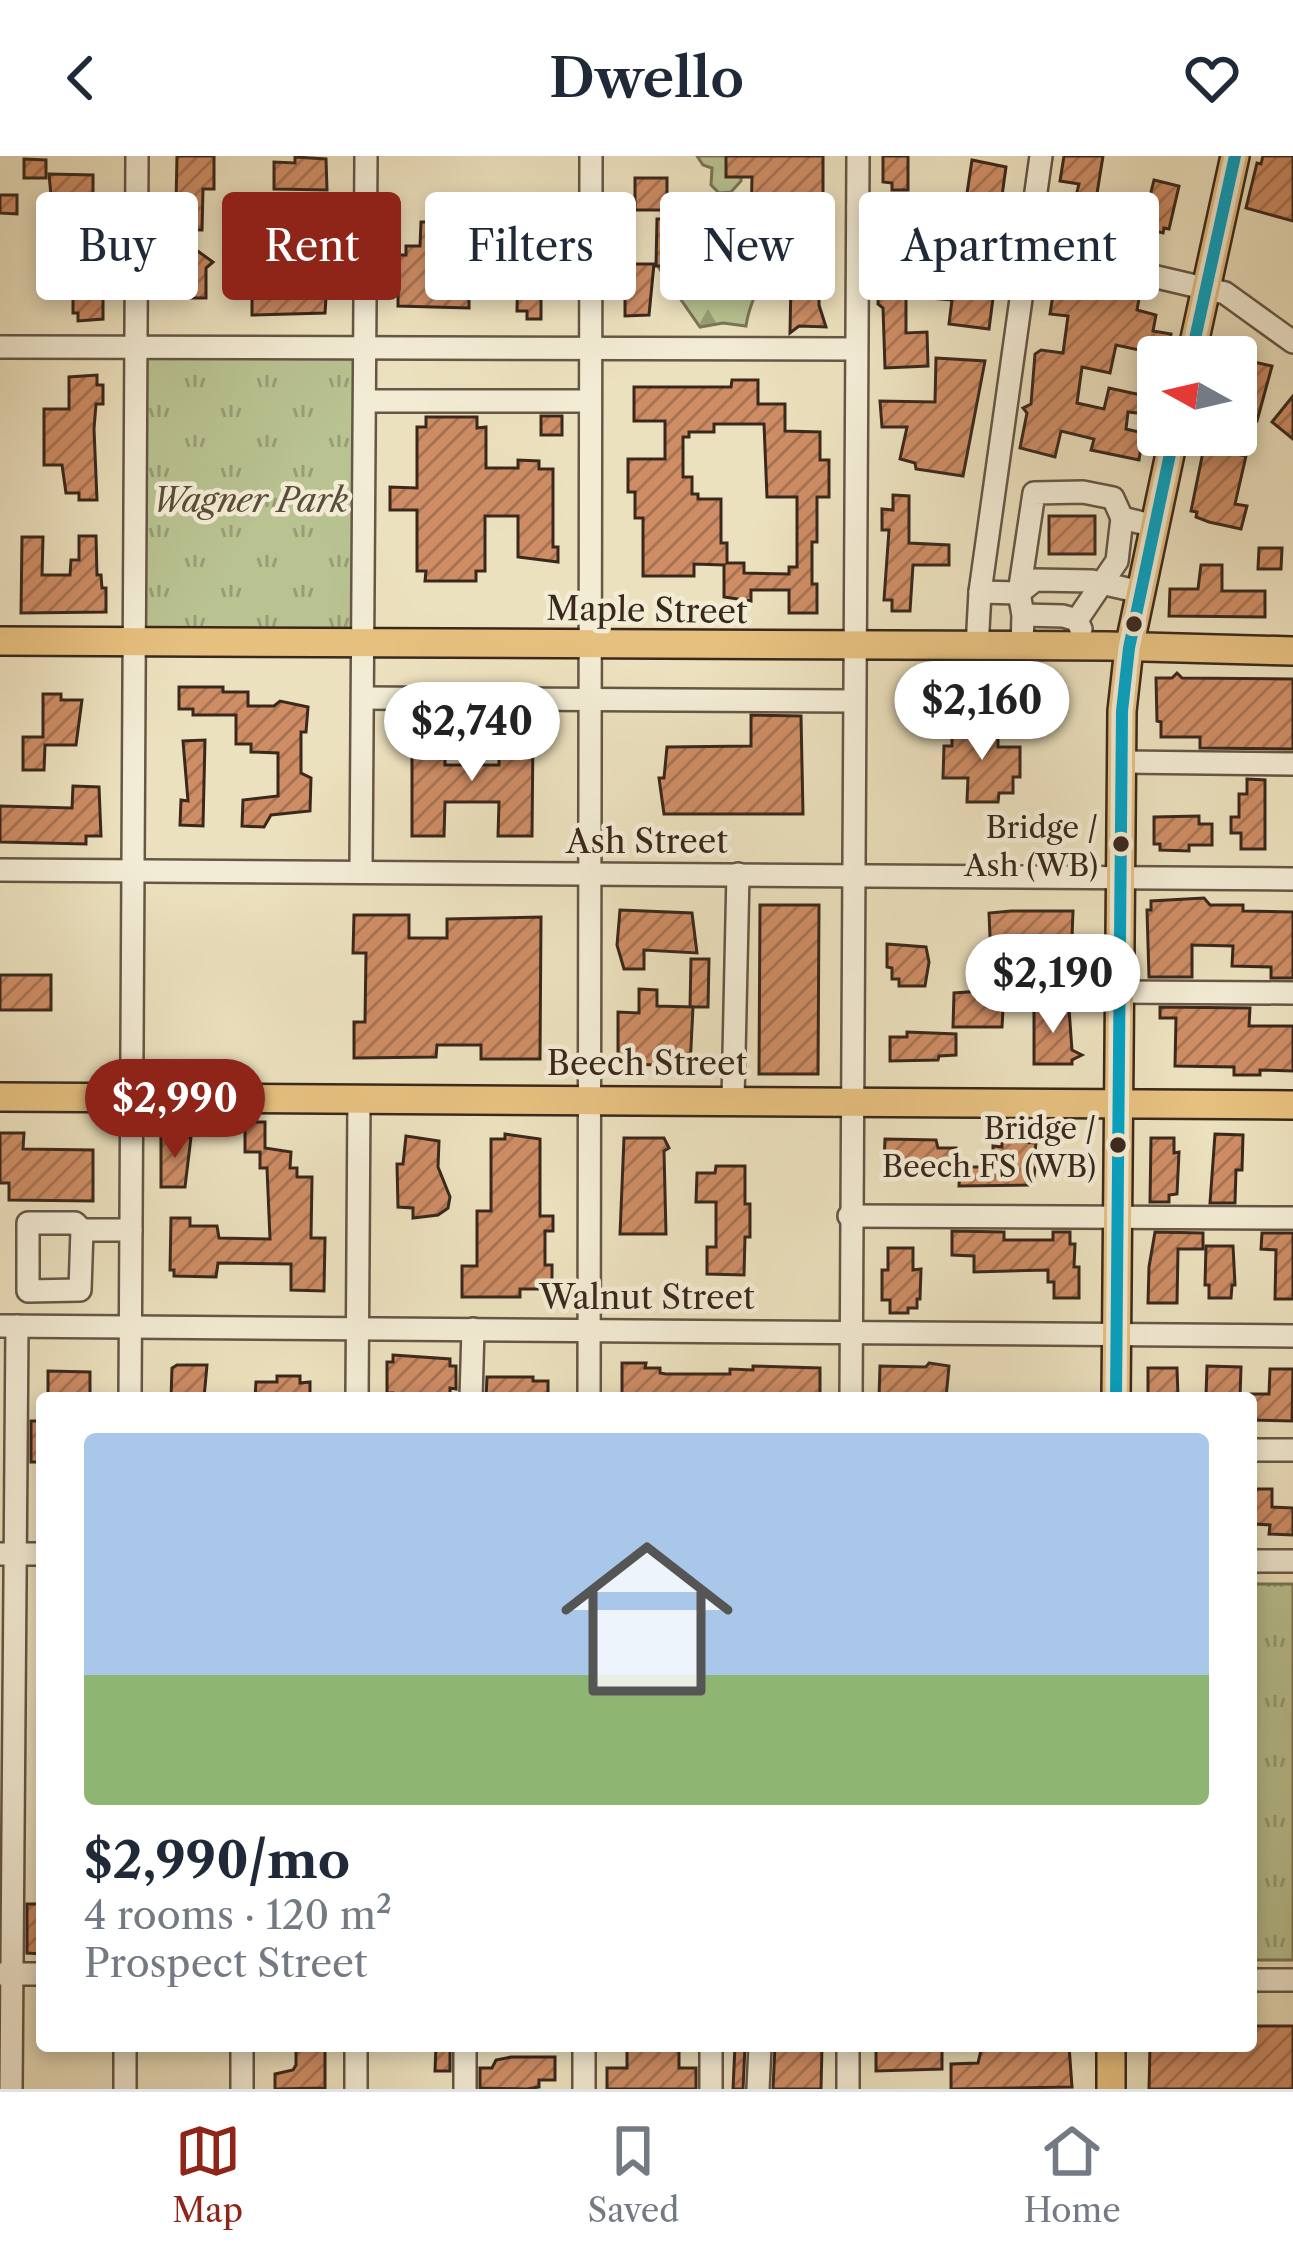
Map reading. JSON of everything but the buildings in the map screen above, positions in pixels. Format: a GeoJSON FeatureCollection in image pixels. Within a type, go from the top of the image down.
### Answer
{"type":"FeatureCollection","features":[{"type":"Feature","properties":{"kind":"main road"},"geometry":{"type":"LineString","coordinates":[[1195,336],[1235,156]]}},
{"type":"Feature","properties":{"kind":"main road"},"geometry":{"type":"LineString","coordinates":[[1116,1392],[1122,762],[1129,648],[1170,456]]}},
{"type":"Feature","properties":{"kind":"main road","name":"Maple Street"},"geometry":{"type":"LineString","coordinates":[[0,641],[977,648],[1022,647],[1082,633],[1129,648],[1293,651]]}},
{"type":"Feature","properties":{"kind":"main road","name":"Beech Street"},"geometry":{"type":"LineString","coordinates":[[0,1097],[1293,1105]]}},
{"type":"Feature","properties":{"kind":"main road"},"geometry":{"type":"LineString","coordinates":[[1111,2089],[1112,2052]]}},
{"type":"Feature","properties":{"kind":"street"},"geometry":{"type":"LineString","coordinates":[[130,1392],[137,156]]}},
{"type":"Feature","properties":{"kind":"street"},"geometry":{"type":"LineString","coordinates":[[361,871],[366,156]]}},
{"type":"Feature","properties":{"kind":"street"},"geometry":{"type":"LineString","coordinates":[[589,1392],[591,156]]}},
{"type":"Feature","properties":{"kind":"street"},"geometry":{"type":"LineString","coordinates":[[851,1392],[858,156]]}},
{"type":"Feature","properties":{"kind":"street"},"geometry":{"type":"LineString","coordinates":[[1036,192],[1041,156]]}},
{"type":"Feature","properties":{"kind":"street"},"geometry":{"type":"LineString","coordinates":[[1159,278],[1240,300],[1293,342]]}},
{"type":"Feature","properties":{"kind":"street"},"geometry":{"type":"LineString","coordinates":[[977,648],[980,592],[1021,300]]}},
{"type":"Feature","properties":{"kind":"street"},"geometry":{"type":"LineString","coordinates":[[0,347],[854,349]]}},
{"type":"Feature","properties":{"kind":"street"},"geometry":{"type":"LineString","coordinates":[[366,400],[590,401]]}},
{"type":"Feature","properties":{"kind":"street"},"geometry":{"type":"LineString","coordinates":[[980,592],[1021,604],[1063,616],[1082,633],[1117,561],[1123,518],[1113,498],[1083,492],[1034,493],[1021,604],[1022,647]]}},
{"type":"Feature","properties":{"kind":"street"},"geometry":{"type":"LineString","coordinates":[[1123,518],[1155,526]]}},
{"type":"Feature","properties":{"kind":"street"},"geometry":{"type":"LineString","coordinates":[[1021,604],[1034,580],[1104,584],[1141,592]]}},
{"type":"Feature","properties":{"kind":"street"},"geometry":{"type":"LineString","coordinates":[[363,698],[852,701]]}},
{"type":"Feature","properties":{"kind":"street"},"geometry":{"type":"LineString","coordinates":[[1122,762],[1293,764]]}},
{"type":"Feature","properties":{"kind":"street","name":"Ash Street"},"geometry":{"type":"LineString","coordinates":[[0,870],[1293,879]]}},
{"type":"Feature","properties":{"kind":"street"},"geometry":{"type":"LineString","coordinates":[[733,1099],[739,874]]}},
{"type":"Feature","properties":{"kind":"street"},"geometry":{"type":"LineString","coordinates":[[1119,992],[1293,994]]}},
{"type":"Feature","properties":{"kind":"street"},"geometry":{"type":"LineString","coordinates":[[357,1392],[359,1098]]}},
{"type":"Feature","properties":{"kind":"street"},"geometry":{"type":"LineString","coordinates":[[849,1216],[1293,1218]]}},
{"type":"Feature","properties":{"kind":"street"},"geometry":{"type":"LineString","coordinates":[[82,1230],[131,1230]]}},
{"type":"Feature","properties":{"kind":"street"},"geometry":{"type":"LineString","coordinates":[[8,1326],[6,1974],[11,2089]]}},
{"type":"Feature","properties":{"kind":"street","name":"Walnut Street"},"geometry":{"type":"LineString","coordinates":[[8,1326],[1293,1336]]}},
{"type":"Feature","properties":{"kind":"street"},"geometry":{"type":"LineString","coordinates":[[471,1392],[473,1329]]}},
{"type":"Feature","properties":{"kind":"street"},"geometry":{"type":"LineString","coordinates":[[1257,1450],[1293,1450]]}},
{"type":"Feature","properties":{"kind":"street"},"geometry":{"type":"LineString","coordinates":[[1257,1561],[1293,1562]]}},
{"type":"Feature","properties":{"kind":"street"},"geometry":{"type":"LineString","coordinates":[[1257,1980],[1293,1980]]}},
{"type":"Feature","properties":{"kind":"street"},"geometry":{"type":"LineString","coordinates":[[125,2052],[125,2089]]}},
{"type":"Feature","properties":{"kind":"street"},"geometry":{"type":"LineString","coordinates":[[242,2052],[242,2089]]}},
{"type":"Feature","properties":{"kind":"street"},"geometry":{"type":"LineString","coordinates":[[356,2052],[356,2089]]}},
{"type":"Feature","properties":{"kind":"street"},"geometry":{"type":"LineString","coordinates":[[464,2089],[465,2052]]}},
{"type":"Feature","properties":{"kind":"street"},"geometry":{"type":"LineString","coordinates":[[584,2052],[584,2089]]}},
{"type":"Feature","properties":{"kind":"street"},"geometry":{"type":"LineString","coordinates":[[710,2052],[711,2089]]}},
{"type":"Feature","properties":{"kind":"street"},"geometry":{"type":"LineString","coordinates":[[758,2089],[760,2052]]}},
{"type":"Feature","properties":{"kind":"street"},"geometry":{"type":"LineString","coordinates":[[848,2052],[848,2089]]}},
{"type":"Feature","properties":{"kind":"green space"},"geometry":{"type":"Polygon","coordinates":[[[697,156],[742,156],[741,181],[731,192],[718,192],[711,185],[712,168],[697,156]]]}},
{"type":"Feature","properties":{"kind":"green space"},"geometry":{"type":"Polygon","coordinates":[[[681,300],[754,300],[746,326],[700,327],[681,300]]]}},
{"type":"Feature","properties":{"kind":"green space","name":"Wagner Park"},"geometry":{"type":"Polygon","coordinates":[[[135,347],[366,348],[363,642],[134,641],[135,347]]]}},
{"type":"Feature","properties":{"kind":"green space"},"geometry":{"type":"Polygon","coordinates":[[[1257,1584],[1293,1584],[1293,1960],[1257,1960],[1257,1584]]]}},
{"type":"Feature","properties":{"kind":"transit line"},"geometry":{"type":"LineString","coordinates":[[1196,336],[1235,156]]}},
{"type":"Feature","properties":{"kind":"transit line"},"geometry":{"type":"LineString","coordinates":[[1116,1392],[1122,711],[1129,648],[1170,456]]}},
{"type":"Feature","properties":{"kind":"place","name":"Bridge / Ash (WB)"},"geometry":{"type":"Point","coordinates":[1121,844]}},
{"type":"Feature","properties":{"kind":"place","name":"Bridge / Beech FS (WB)"},"geometry":{"type":"Point","coordinates":[1118,1145]}}]}
